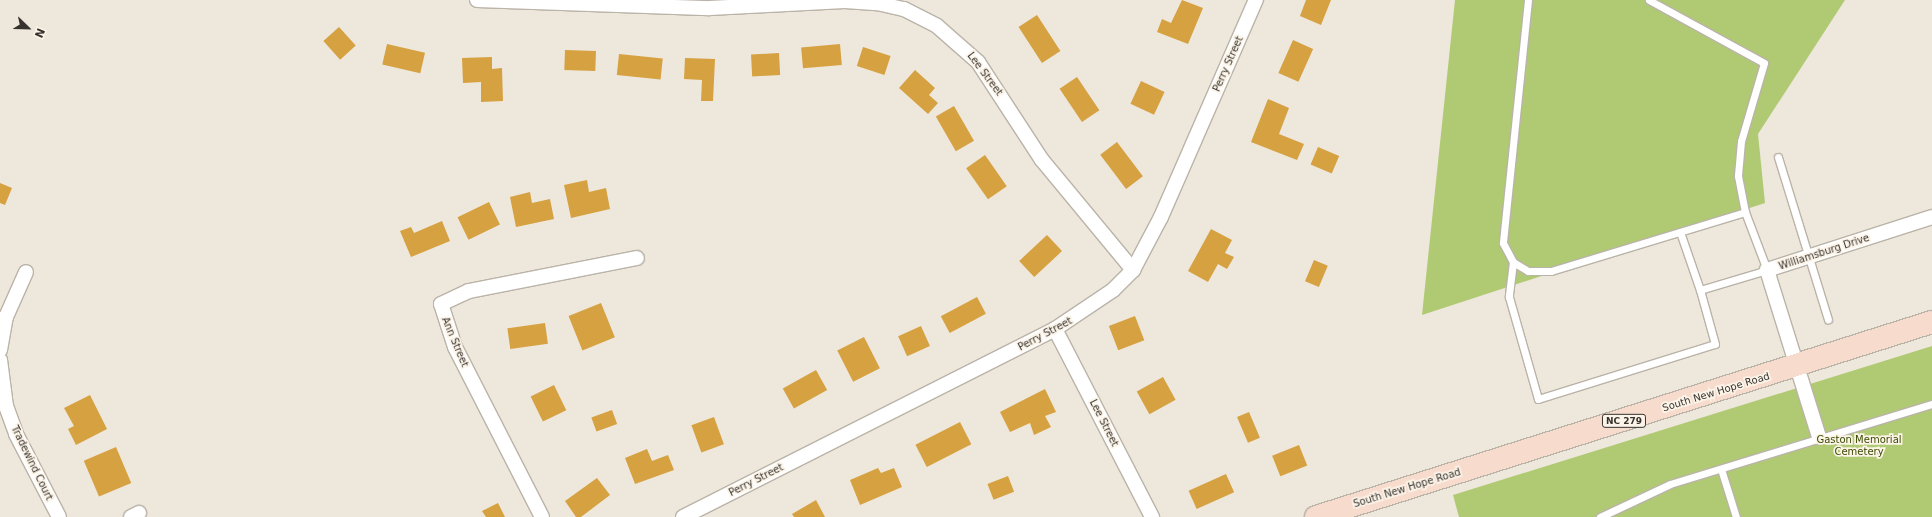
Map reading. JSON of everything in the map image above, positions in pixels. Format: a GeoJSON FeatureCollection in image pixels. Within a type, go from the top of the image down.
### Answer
{"type":"FeatureCollection","features":[{"type":"Feature","properties":{"kind":"main road","name":"South New Hope Road"},"geometry":{"type":"LineString","coordinates":[[1316,517],[1798,366],[1932,322]]}},
{"type":"Feature","properties":{"kind":"street","name":"Lee Street"},"geometry":{"type":"LineString","coordinates":[[477,0],[710,8],[766,3],[845,1],[877,3],[904,9],[953,38],[978,62],[1059,183],[1133,270]]}},
{"type":"Feature","properties":{"kind":"street","name":"Perry Street"},"geometry":{"type":"LineString","coordinates":[[683,517],[1055,329],[1113,290],[1133,270],[1161,216],[1256,0]]}},
{"type":"Feature","properties":{"kind":"street","name":"Williamsburg Drive"},"geometry":{"type":"LineString","coordinates":[[1819,437],[1767,270],[1932,217]]}},
{"type":"Feature","properties":{"kind":"street","name":"Ann Street"},"geometry":{"type":"LineString","coordinates":[[542,517],[455,347],[441,304],[469,291],[637,258]]}},
{"type":"Feature","properties":{"kind":"street"},"geometry":{"type":"LineString","coordinates":[[0,350],[6,317],[26,272]]}},
{"type":"Feature","properties":{"kind":"street","name":"Lee Street"},"geometry":{"type":"LineString","coordinates":[[1055,329],[1152,517]]}},
{"type":"Feature","properties":{"kind":"street","name":"Tradewind Court"},"geometry":{"type":"LineString","coordinates":[[0,360],[6,406],[16,434],[59,517]]}},
{"type":"Feature","properties":{"kind":"lane"},"geometry":{"type":"LineString","coordinates":[[1528,0],[1503,243],[1513,262],[1528,271],[1550,271],[1745,212]]}},
{"type":"Feature","properties":{"kind":"lane"},"geometry":{"type":"LineString","coordinates":[[1649,0],[1764,63],[1741,141],[1738,176],[1745,212],[1767,270],[1700,290]]}},
{"type":"Feature","properties":{"kind":"lane"},"geometry":{"type":"LineString","coordinates":[[1778,157],[1828,320]]}},
{"type":"Feature","properties":{"kind":"lane"},"geometry":{"type":"LineString","coordinates":[[1513,262],[1509,297],[1538,399],[1715,344],[1700,290],[1680,232]]}},
{"type":"Feature","properties":{"kind":"lane"},"geometry":{"type":"LineString","coordinates":[[1600,517],[1670,484],[1819,437],[1932,404]]}},
{"type":"Feature","properties":{"kind":"lane"},"geometry":{"type":"LineString","coordinates":[[1721,469],[1736,517]]}},
{"type":"Feature","properties":{"kind":"green space"},"geometry":{"type":"Polygon","coordinates":[[[1455,0],[1845,0],[1758,134],[1765,203],[1422,315],[1455,0]]]}},
{"type":"Feature","properties":{"kind":"green space","name":"Gaston Memorial Cemetery"},"geometry":{"type":"Polygon","coordinates":[[[1932,346],[1932,517],[1459,517],[1453,495],[1932,346]]]}},
{"type":"Feature","properties":{"kind":"building"},"geometry":{"type":"Polygon","coordinates":[[[1182,0],[1203,8],[1188,44],[1157,32],[1162,19],[1171,23],[1182,0]]]}},
{"type":"Feature","properties":{"kind":"building"},"geometry":{"type":"Polygon","coordinates":[[[1306,0],[1331,0],[1321,25],[1300,16],[1306,0]]]}},
{"type":"Feature","properties":{"kind":"building"},"geometry":{"type":"Polygon","coordinates":[[[1037,15],[1060,51],[1042,63],[1019,27],[1037,15]]]}},
{"type":"Feature","properties":{"kind":"building"},"geometry":{"type":"Polygon","coordinates":[[[339,27],[356,46],[340,60],[323,41],[339,27]]]}},
{"type":"Feature","properties":{"kind":"building"},"geometry":{"type":"Polygon","coordinates":[[[1293,40],[1313,49],[1298,82],[1278,73],[1293,40]]]}},
{"type":"Feature","properties":{"kind":"building"},"geometry":{"type":"Polygon","coordinates":[[[387,44],[425,53],[420,73],[382,64],[387,44]]]}},
{"type":"Feature","properties":{"kind":"building"},"geometry":{"type":"Polygon","coordinates":[[[840,44],[842,65],[803,68],[801,47],[840,44]]]}},
{"type":"Feature","properties":{"kind":"building"},"geometry":{"type":"Polygon","coordinates":[[[863,47],[891,56],[884,75],[857,66],[863,47]]]}},
{"type":"Feature","properties":{"kind":"building"},"geometry":{"type":"Polygon","coordinates":[[[565,50],[596,51],[595,71],[564,70],[565,50]]]}},
{"type":"Feature","properties":{"kind":"building"},"geometry":{"type":"Polygon","coordinates":[[[779,53],[780,75],[752,76],[751,54],[779,53]]]}},
{"type":"Feature","properties":{"kind":"building"},"geometry":{"type":"Polygon","coordinates":[[[619,54],[663,59],[661,79],[617,75],[619,54]]]}},
{"type":"Feature","properties":{"kind":"building"},"geometry":{"type":"Polygon","coordinates":[[[492,57],[492,69],[502,68],[503,101],[481,102],[481,82],[463,83],[462,58],[492,57]]]}},
{"type":"Feature","properties":{"kind":"building"},"geometry":{"type":"Polygon","coordinates":[[[685,58],[715,59],[713,101],[701,101],[702,80],[684,79],[685,58]]]}},
{"type":"Feature","properties":{"kind":"building"},"geometry":{"type":"Polygon","coordinates":[[[915,70],[935,88],[929,95],[938,103],[928,114],[899,88],[915,70]]]}},
{"type":"Feature","properties":{"kind":"building"},"geometry":{"type":"Polygon","coordinates":[[[1077,77],[1099,110],[1082,122],[1060,89],[1077,77]]]}},
{"type":"Feature","properties":{"kind":"building"},"geometry":{"type":"Polygon","coordinates":[[[1141,81],[1165,92],[1154,115],[1130,104],[1141,81]]]}},
{"type":"Feature","properties":{"kind":"building"},"geometry":{"type":"Polygon","coordinates":[[[1268,99],[1289,108],[1279,134],[1304,144],[1297,160],[1251,142],[1268,99]]]}},
{"type":"Feature","properties":{"kind":"building"},"geometry":{"type":"Polygon","coordinates":[[[954,106],[974,141],[956,151],[936,116],[954,106]]]}},
{"type":"Feature","properties":{"kind":"building"},"geometry":{"type":"Polygon","coordinates":[[[1117,142],[1143,176],[1126,189],[1100,155],[1117,142]]]}},
{"type":"Feature","properties":{"kind":"building"},"geometry":{"type":"Polygon","coordinates":[[[1318,147],[1339,156],[1332,173],[1311,164],[1318,147]]]}},
{"type":"Feature","properties":{"kind":"building"},"geometry":{"type":"Polygon","coordinates":[[[985,155],[1007,186],[988,199],[966,168],[985,155]]]}},
{"type":"Feature","properties":{"kind":"building"},"geometry":{"type":"Polygon","coordinates":[[[587,180],[589,192],[606,188],[610,209],[571,218],[564,185],[587,180]]]}},
{"type":"Feature","properties":{"kind":"building"},"geometry":{"type":"Polygon","coordinates":[[[0,183],[12,188],[5,205],[0,203],[0,183]]]}},
{"type":"Feature","properties":{"kind":"building"},"geometry":{"type":"Polygon","coordinates":[[[530,192],[532,203],[550,199],[554,219],[516,227],[510,197],[530,192]]]}},
{"type":"Feature","properties":{"kind":"building"},"geometry":{"type":"Polygon","coordinates":[[[489,202],[500,224],[469,240],[458,217],[489,202]]]}},
{"type":"Feature","properties":{"kind":"building"},"geometry":{"type":"Polygon","coordinates":[[[442,221],[450,241],[411,257],[400,231],[411,227],[414,233],[442,221]]]}},
{"type":"Feature","properties":{"kind":"building"},"geometry":{"type":"Polygon","coordinates":[[[1211,229],[1232,240],[1225,253],[1234,257],[1227,269],[1218,264],[1208,282],[1188,271],[1211,229]]]}},
{"type":"Feature","properties":{"kind":"building"},"geometry":{"type":"Polygon","coordinates":[[[1047,235],[1062,251],[1034,277],[1019,261],[1047,235]]]}},
{"type":"Feature","properties":{"kind":"building"},"geometry":{"type":"Polygon","coordinates":[[[1314,260],[1328,266],[1319,287],[1305,281],[1314,260]]]}},
{"type":"Feature","properties":{"kind":"building"},"geometry":{"type":"Polygon","coordinates":[[[977,297],[986,314],[950,333],[941,316],[977,297]]]}},
{"type":"Feature","properties":{"kind":"building"},"geometry":{"type":"Polygon","coordinates":[[[601,303],[615,337],[582,350],[569,316],[601,303]]]}},
{"type":"Feature","properties":{"kind":"building"},"geometry":{"type":"Polygon","coordinates":[[[1135,316],[1144,340],[1118,350],[1109,326],[1135,316]]]}},
{"type":"Feature","properties":{"kind":"building"},"geometry":{"type":"Polygon","coordinates":[[[545,323],[548,344],[510,349],[507,328],[545,323]]]}},
{"type":"Feature","properties":{"kind":"building"},"geometry":{"type":"Polygon","coordinates":[[[921,326],[930,346],[907,356],[898,336],[921,326]]]}},
{"type":"Feature","properties":{"kind":"building"},"geometry":{"type":"Polygon","coordinates":[[[864,337],[880,368],[853,382],[837,351],[864,337]]]}},
{"type":"Feature","properties":{"kind":"building"},"geometry":{"type":"Polygon","coordinates":[[[816,370],[827,390],[794,409],[783,388],[816,370]]]}},
{"type":"Feature","properties":{"kind":"building"},"geometry":{"type":"Polygon","coordinates":[[[1163,377],[1176,400],[1149,414],[1137,392],[1163,377]]]}},
{"type":"Feature","properties":{"kind":"building"},"geometry":{"type":"Polygon","coordinates":[[[554,385],[566,410],[543,422],[531,396],[554,385]]]}},
{"type":"Feature","properties":{"kind":"building"},"geometry":{"type":"Polygon","coordinates":[[[1045,389],[1056,412],[1045,416],[1051,427],[1034,435],[1030,423],[1010,432],[1000,412],[1045,389]]]}},
{"type":"Feature","properties":{"kind":"building"},"geometry":{"type":"Polygon","coordinates":[[[90,395],[107,429],[76,445],[68,429],[74,426],[64,408],[90,395]]]}},
{"type":"Feature","properties":{"kind":"building"},"geometry":{"type":"Polygon","coordinates":[[[612,410],[617,424],[596,432],[591,418],[612,410]]]}},
{"type":"Feature","properties":{"kind":"building"},"geometry":{"type":"Polygon","coordinates":[[[1249,412],[1260,438],[1248,443],[1237,417],[1249,412]]]}},
{"type":"Feature","properties":{"kind":"building"},"geometry":{"type":"Polygon","coordinates":[[[714,417],[724,444],[701,452],[691,425],[714,417]]]}},
{"type":"Feature","properties":{"kind":"building"},"geometry":{"type":"Polygon","coordinates":[[[960,422],[971,444],[927,467],[915,445],[960,422]]]}},
{"type":"Feature","properties":{"kind":"building"},"geometry":{"type":"Polygon","coordinates":[[[1299,445],[1307,465],[1280,476],[1272,456],[1299,445]]]}},
{"type":"Feature","properties":{"kind":"building"},"geometry":{"type":"Polygon","coordinates":[[[116,447],[131,483],[99,497],[84,461],[116,447]]]}},
{"type":"Feature","properties":{"kind":"building"},"geometry":{"type":"Polygon","coordinates":[[[647,449],[652,461],[668,455],[674,470],[635,484],[625,458],[647,449]]]}},
{"type":"Feature","properties":{"kind":"building"},"geometry":{"type":"Polygon","coordinates":[[[878,468],[881,473],[894,468],[902,487],[860,505],[850,480],[878,468]]]}},
{"type":"Feature","properties":{"kind":"building"},"geometry":{"type":"Polygon","coordinates":[[[1226,474],[1234,492],[1197,509],[1189,491],[1226,474]]]}},
{"type":"Feature","properties":{"kind":"building"},"geometry":{"type":"Polygon","coordinates":[[[1008,476],[1014,492],[994,500],[987,484],[1008,476]]]}},
{"type":"Feature","properties":{"kind":"building"},"geometry":{"type":"Polygon","coordinates":[[[597,478],[610,495],[581,517],[576,517],[565,501],[597,478]]]}},
{"type":"Feature","properties":{"kind":"building"},"geometry":{"type":"Polygon","coordinates":[[[816,500],[825,517],[794,517],[792,514],[816,500]]]}},
{"type":"Feature","properties":{"kind":"building"},"geometry":{"type":"Polygon","coordinates":[[[498,503],[505,517],[486,517],[482,511],[498,503]]]}}]}
